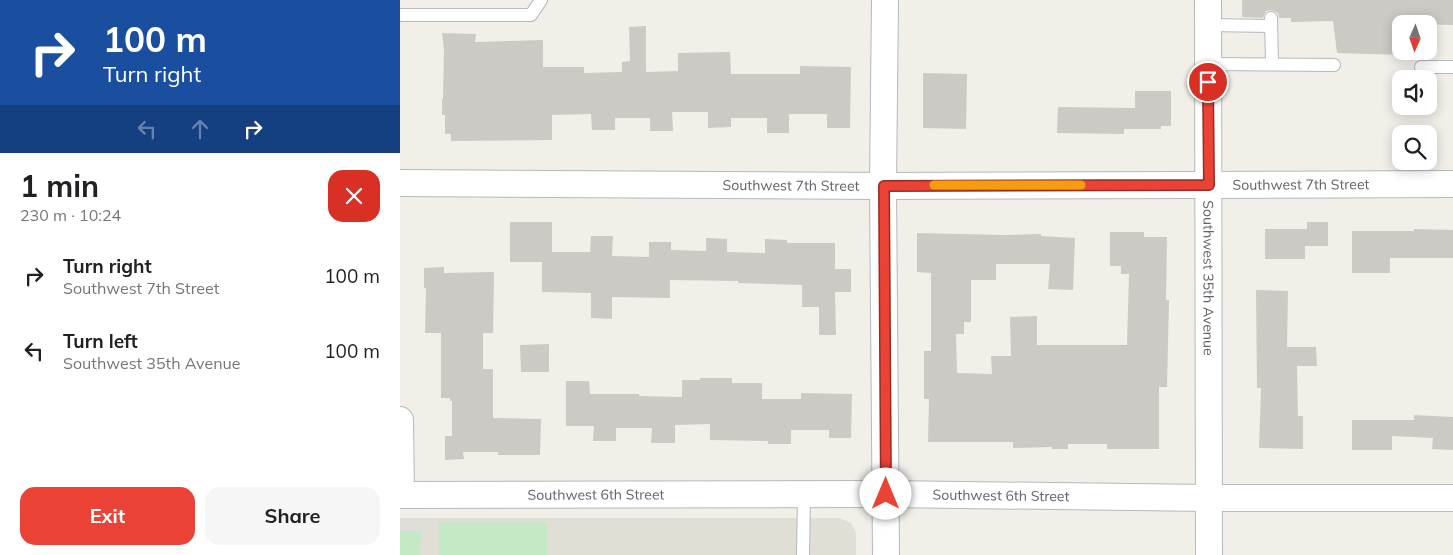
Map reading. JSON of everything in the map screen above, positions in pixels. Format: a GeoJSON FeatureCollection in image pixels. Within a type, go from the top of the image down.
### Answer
{"type":"FeatureCollection","features":[{"type":"Feature","properties":{"kind":"street"},"geometry":{"type":"LineString","coordinates":[[885,0],[886,555]]}},
{"type":"Feature","properties":{"kind":"street","name":"Southwest 35th Avenue"},"geometry":{"type":"LineString","coordinates":[[1208,13],[1210,555]]}},
{"type":"Feature","properties":{"kind":"street","name":"Southwest 7th Street"},"geometry":{"type":"LineString","coordinates":[[400,183],[884,186],[1453,184]]}},
{"type":"Feature","properties":{"kind":"street"},"geometry":{"type":"LineString","coordinates":[[400,420],[400,495]]}},
{"type":"Feature","properties":{"kind":"street","name":"Southwest 6th Street"},"geometry":{"type":"LineString","coordinates":[[400,495],[886,494],[1209,498],[1453,498]]}},
{"type":"Feature","properties":{"kind":"lane"},"geometry":{"type":"LineString","coordinates":[[400,15],[531,15],[541,0]]}},
{"type":"Feature","properties":{"kind":"lane"},"geometry":{"type":"LineString","coordinates":[[1208,13],[1271,22],[1272,64]]}},
{"type":"Feature","properties":{"kind":"lane"},"geometry":{"type":"LineString","coordinates":[[1208,64],[1334,65]]}},
{"type":"Feature","properties":{"kind":"lane"},"geometry":{"type":"LineString","coordinates":[[1421,66],[1453,67]]}},
{"type":"Feature","properties":{"kind":"lane"},"geometry":{"type":"LineString","coordinates":[[803,555],[804,495]]}},
{"type":"Feature","properties":{"kind":"shaded area"},"geometry":{"type":"Polygon","coordinates":[[[400,518],[840,518],[851,523],[856,533],[856,555],[400,555],[400,518]]]}},
{"type":"Feature","properties":{"kind":"green space"},"geometry":{"type":"Polygon","coordinates":[[[439,522],[547,522],[547,555],[439,555],[439,522]]]}},
{"type":"Feature","properties":{"kind":"green space"},"geometry":{"type":"Polygon","coordinates":[[[400,531],[421,531],[420,555],[400,555],[400,531]]]}},
{"type":"Feature","properties":{"kind":"building"},"geometry":{"type":"Polygon","coordinates":[[[1242,0],[1453,0],[1453,25],[1438,25],[1438,15],[1392,15],[1392,55],[1337,53],[1333,21],[1291,22],[1291,18],[1279,18],[1278,13],[1271,10],[1266,11],[1263,18],[1242,17],[1242,0]]]}},
{"type":"Feature","properties":{"kind":"building"},"geometry":{"type":"Polygon","coordinates":[[[646,26],[646,72],[678,71],[678,53],[730,52],[731,74],[800,74],[800,66],[851,67],[850,128],[827,128],[827,114],[789,114],[789,133],[767,133],[767,118],[731,118],[731,127],[708,128],[708,112],[672,112],[673,131],[650,131],[650,118],[615,118],[615,130],[592,130],[591,114],[552,115],[552,140],[451,141],[451,134],[445,134],[445,115],[442,115],[444,50],[442,33],[476,34],[475,42],[543,40],[543,67],[584,67],[584,73],[622,72],[622,62],[630,61],[629,27],[646,26]]]}},
{"type":"Feature","properties":{"kind":"building"},"geometry":{"type":"Polygon","coordinates":[[[923,73],[967,74],[966,129],[923,128],[923,73]]]}},
{"type":"Feature","properties":{"kind":"building"},"geometry":{"type":"Polygon","coordinates":[[[1135,91],[1171,91],[1171,126],[1161,126],[1161,129],[1124,129],[1124,134],[1057,133],[1058,107],[1135,108],[1135,91]]]}},
{"type":"Feature","properties":{"kind":"building"},"geometry":{"type":"Polygon","coordinates":[[[510,222],[552,222],[552,252],[590,252],[591,236],[613,236],[612,256],[649,257],[649,242],[671,242],[671,250],[706,251],[706,238],[727,239],[727,252],[765,253],[765,239],[787,240],[787,243],[835,243],[835,269],[851,269],[851,292],[835,292],[836,335],[819,335],[819,307],[802,307],[802,285],[738,283],[738,281],[670,280],[670,298],[612,297],[612,319],[591,318],[591,293],[542,292],[542,262],[510,262],[510,222]]]}},
{"type":"Feature","properties":{"kind":"building"},"geometry":{"type":"Polygon","coordinates":[[[1307,222],[1328,222],[1328,246],[1305,246],[1305,259],[1265,259],[1265,229],[1307,229],[1307,222]]]}},
{"type":"Feature","properties":{"kind":"building"},"geometry":{"type":"Polygon","coordinates":[[[1414,229],[1453,230],[1453,258],[1390,258],[1390,273],[1352,273],[1352,231],[1414,231],[1414,229]]]}},
{"type":"Feature","properties":{"kind":"building"},"geometry":{"type":"Polygon","coordinates":[[[1110,232],[1144,232],[1144,237],[1167,237],[1166,300],[1169,300],[1167,387],[1159,387],[1159,449],[1107,449],[1107,444],[1068,444],[1068,449],[1052,449],[1052,447],[1013,448],[1013,442],[928,442],[929,399],[924,399],[924,351],[931,351],[931,273],[917,272],[917,233],[1041,234],[1041,236],[1075,238],[1073,290],[1048,289],[1050,264],[996,264],[996,280],[971,280],[971,322],[964,322],[964,334],[956,334],[957,373],[992,374],[991,356],[1011,356],[1010,317],[1037,316],[1037,345],[1127,345],[1129,274],[1121,274],[1121,266],[1110,266],[1110,232]]]}},
{"type":"Feature","properties":{"kind":"building"},"geometry":{"type":"Polygon","coordinates":[[[444,267],[444,273],[494,272],[493,333],[483,333],[483,369],[493,369],[493,418],[541,419],[540,455],[498,455],[498,452],[463,452],[464,459],[445,460],[445,436],[452,436],[452,401],[450,401],[450,398],[441,398],[441,333],[425,333],[426,288],[424,288],[424,268],[444,267]]]}},
{"type":"Feature","properties":{"kind":"building"},"geometry":{"type":"Polygon","coordinates":[[[1256,290],[1288,291],[1287,347],[1316,347],[1317,366],[1297,366],[1298,416],[1303,416],[1303,449],[1259,448],[1261,388],[1257,388],[1256,290]]]}},
{"type":"Feature","properties":{"kind":"building"},"geometry":{"type":"Polygon","coordinates":[[[549,344],[549,372],[521,372],[520,345],[549,344]]]}},
{"type":"Feature","properties":{"kind":"building"},"geometry":{"type":"Polygon","coordinates":[[[700,378],[732,378],[732,383],[762,383],[762,399],[801,399],[801,393],[852,394],[851,438],[829,438],[829,430],[791,430],[791,444],[768,444],[768,441],[710,440],[710,424],[675,425],[675,443],[651,443],[652,428],[616,428],[616,441],[593,441],[594,426],[566,426],[566,381],[589,381],[590,394],[639,394],[639,396],[682,397],[682,380],[700,380],[700,378]]]}},
{"type":"Feature","properties":{"kind":"building"},"geometry":{"type":"Polygon","coordinates":[[[1414,415],[1453,417],[1453,450],[1432,449],[1433,438],[1392,436],[1392,450],[1352,450],[1352,420],[1414,420],[1414,415]]]}},
{"type":"Feature","properties":{"kind":"slow traffic"},"geometry":{"type":"LineString","coordinates":[[934,185],[1081,185]]}},
{"type":"Feature","properties":{"kind":"route"},"geometry":{"type":"LineString","coordinates":[[886,494],[884,186],[1209,185],[1208,82]]}}]}
